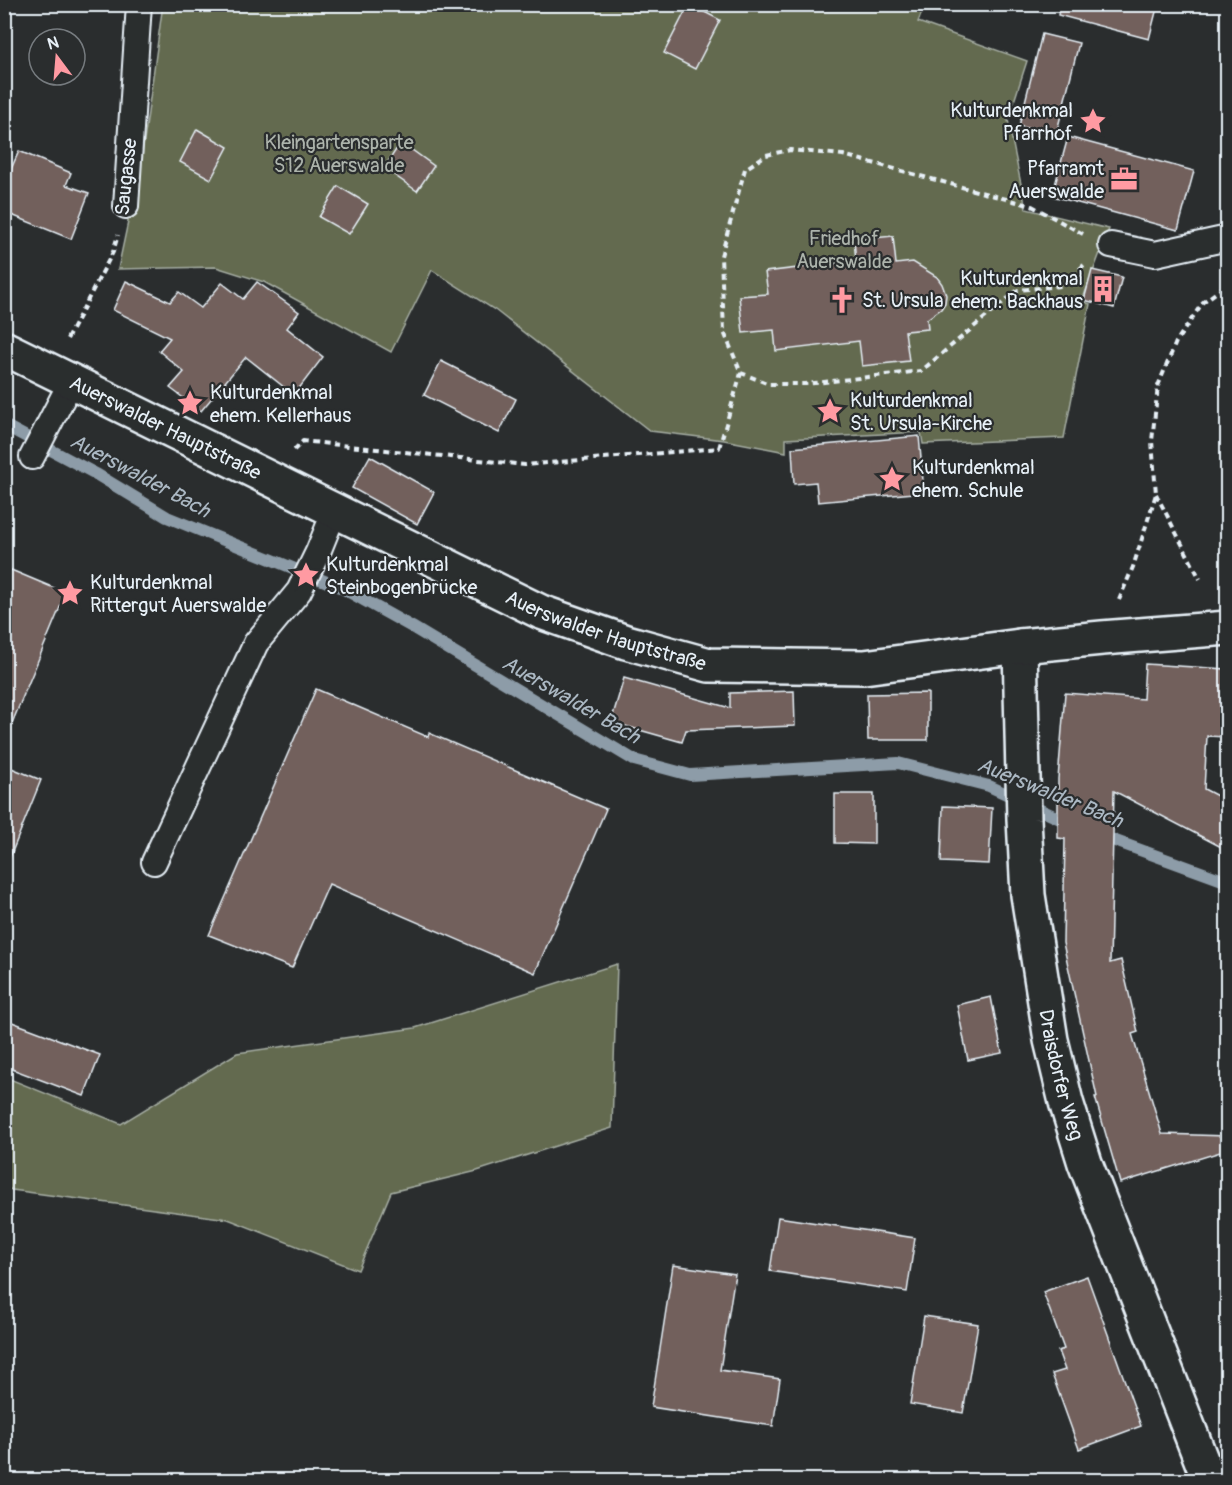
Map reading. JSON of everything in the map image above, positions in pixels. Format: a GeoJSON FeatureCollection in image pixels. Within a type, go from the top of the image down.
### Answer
{"type":"FeatureCollection","features":[{"type":"Feature","properties":{"kind":"main road","name":"Auerswalder Hauptstraße"},"geometry":{"type":"LineString","coordinates":[[4,348],[541,612],[626,642],[709,665],[864,667],[1020,646],[1227,628]]}},
{"type":"Feature","properties":{"kind":"main road","name":"Draisdorfer Weg"},"geometry":{"type":"LineString","coordinates":[[1020,646],[1028,895],[1051,1041],[1066,1102],[1085,1163],[1209,1480]]}},
{"type":"Feature","properties":{"kind":"lane","name":"Saugasse"},"geometry":{"type":"LineString","coordinates":[[126,206],[139,4]]}},
{"type":"Feature","properties":{"kind":"lane"},"geometry":{"type":"LineString","coordinates":[[1102,242],[1155,254],[1227,237]]}},
{"type":"Feature","properties":{"kind":"lane"},"geometry":{"type":"LineString","coordinates":[[32,458],[49,425],[61,375]]}},
{"type":"Feature","properties":{"kind":"lane"},"geometry":{"type":"LineString","coordinates":[[154,862],[256,643],[299,591],[335,510]]}},
{"type":"Feature","properties":{"kind":"path"},"geometry":{"type":"LineString","coordinates":[[265,476],[303,441],[525,465],[719,448],[741,373],[724,332],[721,256],[745,169],[766,155],[790,150],[843,155],[1032,206],[1102,242],[1085,264],[1060,286],[1018,290],[921,371],[806,384],[770,384],[741,373]]}},
{"type":"Feature","properties":{"kind":"path","name":"Saugasse"},"geometry":{"type":"LineString","coordinates":[[61,375],[113,252],[126,206]]}},
{"type":"Feature","properties":{"kind":"path"},"geometry":{"type":"LineString","coordinates":[[1102,638],[1133,567],[1156,494],[1152,441],[1158,386],[1176,342],[1203,302],[1227,284]]}},
{"type":"Feature","properties":{"kind":"path"},"geometry":{"type":"LineString","coordinates":[[1156,494],[1200,579]]}},
{"type":"Feature","properties":{"kind":"green space"},"geometry":{"type":"Polygon","coordinates":[[[163,4],[925,5],[918,22],[1027,61],[1008,120],[1026,209],[1109,229],[1082,301],[1090,304],[1064,438],[923,444],[921,432],[786,439],[786,452],[724,440],[650,431],[495,310],[432,270],[391,352],[264,282],[216,267],[118,269],[142,156],[163,4]]]}},
{"type":"Feature","properties":{"kind":"green space"},"geometry":{"type":"Polygon","coordinates":[[[617,964],[612,1128],[477,1171],[391,1192],[358,1270],[228,1219],[12,1190],[5,1187],[5,1077],[121,1124],[237,1053],[415,1028],[617,964]]]}},
{"type":"Feature","properties":{"kind":"building"},"geometry":{"type":"Polygon","coordinates":[[[689,4],[720,20],[695,69],[664,53],[689,4]]]}},
{"type":"Feature","properties":{"kind":"building"},"geometry":{"type":"Polygon","coordinates":[[[1060,4],[1158,4],[1149,39],[1058,15],[1060,4]]]}},
{"type":"Feature","properties":{"kind":"building"},"geometry":{"type":"Polygon","coordinates":[[[1042,34],[1079,43],[1056,135],[1019,126],[1042,34]]]}},
{"type":"Feature","properties":{"kind":"building"},"geometry":{"type":"Polygon","coordinates":[[[197,129],[228,147],[211,179],[180,162],[197,129]]]}},
{"type":"Feature","properties":{"kind":"building"},"geometry":{"type":"Polygon","coordinates":[[[1068,137],[1194,171],[1178,230],[1052,196],[1068,137]]]}},
{"type":"Feature","properties":{"kind":"building"},"geometry":{"type":"Polygon","coordinates":[[[401,142],[434,166],[417,191],[384,168],[401,142]]]}},
{"type":"Feature","properties":{"kind":"building"},"geometry":{"type":"Polygon","coordinates":[[[19,151],[71,173],[66,185],[89,193],[71,239],[4,212],[4,185],[19,151]]]}},
{"type":"Feature","properties":{"kind":"building"},"geometry":{"type":"Polygon","coordinates":[[[338,186],[368,204],[349,234],[319,217],[338,186]]]}},
{"type":"Feature","properties":{"kind":"building","name":"St. Ursula"},"geometry":{"type":"Polygon","coordinates":[[[893,236],[896,264],[913,262],[937,277],[946,295],[941,309],[927,319],[928,329],[905,331],[909,361],[862,366],[859,341],[776,351],[774,330],[743,333],[739,296],[768,294],[765,272],[856,261],[854,240],[893,236]]]}},
{"type":"Feature","properties":{"kind":"building","name":"Kulturdenkmal ehem. Backhaus"},"geometry":{"type":"Polygon","coordinates":[[[1092,270],[1122,277],[1114,308],[1084,300],[1092,270]]]}},
{"type":"Feature","properties":{"kind":"building"},"geometry":{"type":"Polygon","coordinates":[[[126,281],[170,302],[179,292],[201,308],[222,283],[243,299],[257,282],[299,312],[287,328],[323,357],[294,395],[246,357],[201,411],[170,388],[184,372],[159,351],[170,338],[113,310],[126,281]]]}},
{"type":"Feature","properties":{"kind":"building"},"geometry":{"type":"Polygon","coordinates":[[[441,361],[516,399],[499,433],[424,395],[441,361]]]}},
{"type":"Feature","properties":{"kind":"building"},"geometry":{"type":"Polygon","coordinates":[[[919,436],[924,492],[818,502],[816,482],[794,484],[792,448],[919,436]]]}},
{"type":"Feature","properties":{"kind":"building"},"geometry":{"type":"Polygon","coordinates":[[[370,456],[434,492],[417,524],[352,488],[370,456]]]}},
{"type":"Feature","properties":{"kind":"building"},"geometry":{"type":"Polygon","coordinates":[[[4,567],[66,593],[5,740],[4,740],[4,567]]]}},
{"type":"Feature","properties":{"kind":"building"},"geometry":{"type":"Polygon","coordinates":[[[1145,664],[1227,669],[1227,737],[1207,736],[1204,789],[1227,801],[1227,850],[1114,791],[1110,963],[1121,960],[1138,1032],[1132,1034],[1162,1134],[1227,1136],[1227,1150],[1120,1183],[1095,1097],[1097,1097],[1063,943],[1065,839],[1058,838],[1058,779],[1065,693],[1143,699],[1145,664]]]}},
{"type":"Feature","properties":{"kind":"building"},"geometry":{"type":"Polygon","coordinates":[[[624,678],[730,708],[730,693],[794,691],[795,726],[686,730],[682,742],[611,722],[624,678]]]}},
{"type":"Feature","properties":{"kind":"building"},"geometry":{"type":"Polygon","coordinates":[[[316,689],[428,737],[429,733],[606,809],[535,973],[329,884],[292,968],[209,935],[316,689]]]}},
{"type":"Feature","properties":{"kind":"building"},"geometry":{"type":"Polygon","coordinates":[[[928,693],[928,740],[868,740],[867,694],[928,693]]]}},
{"type":"Feature","properties":{"kind":"building"},"geometry":{"type":"Polygon","coordinates":[[[4,765],[41,780],[6,867],[4,867],[4,765]]]}},
{"type":"Feature","properties":{"kind":"building"},"geometry":{"type":"Polygon","coordinates":[[[835,794],[874,794],[874,844],[835,843],[835,794]]]}},
{"type":"Feature","properties":{"kind":"building"},"geometry":{"type":"Polygon","coordinates":[[[943,806],[992,808],[989,864],[941,862],[943,806]]]}},
{"type":"Feature","properties":{"kind":"building"},"geometry":{"type":"Polygon","coordinates":[[[991,997],[1002,1053],[968,1060],[957,1005],[991,997]]]}},
{"type":"Feature","properties":{"kind":"building"},"geometry":{"type":"Polygon","coordinates":[[[4,1019],[100,1055],[84,1096],[4,1066],[4,1019]]]}},
{"type":"Feature","properties":{"kind":"building"},"geometry":{"type":"Polygon","coordinates":[[[778,1217],[915,1238],[907,1292],[770,1271],[778,1217]]]}},
{"type":"Feature","properties":{"kind":"building"},"geometry":{"type":"Polygon","coordinates":[[[673,1265],[735,1274],[720,1370],[780,1379],[773,1426],[651,1407],[673,1265]]]}},
{"type":"Feature","properties":{"kind":"building"},"geometry":{"type":"Polygon","coordinates":[[[1087,1276],[1141,1426],[1079,1449],[1052,1374],[1065,1370],[1058,1351],[1064,1349],[1043,1292],[1087,1276]]]}},
{"type":"Feature","properties":{"kind":"building"},"geometry":{"type":"Polygon","coordinates":[[[924,1316],[978,1324],[963,1413],[910,1404],[924,1316]]]}},
{"type":"Feature","properties":{"kind":"waterway","name":"Auerswalder Bach"},"geometry":{"type":"LineString","coordinates":[[4,425],[96,474],[167,517],[342,588],[412,627],[634,760],[690,775],[898,763],[989,786],[1071,824]]}},
{"type":"Feature","properties":{"kind":"waterway","name":"Auerswalder Bach"},"geometry":{"type":"LineString","coordinates":[[1099,835],[1228,882]]}},
{"type":"Feature","properties":{"kind":"place","name":"Kulturdenkmal Pfarrhof"},"geometry":{"type":"Point","coordinates":[1093,121]}},
{"type":"Feature","properties":{"kind":"place","name":"Pfarramt Auerswalde"},"geometry":{"type":"Point","coordinates":[1124,179]}},
{"type":"Feature","properties":{"kind":"place","name":"Kulturdenkmal ehem. Backhaus"},"geometry":{"type":"Point","coordinates":[1103,289]}},
{"type":"Feature","properties":{"kind":"place","name":"St. Ursula"},"geometry":{"type":"Point","coordinates":[842,300]}},
{"type":"Feature","properties":{"kind":"place","name":"Kulturdenkmal ehem. Kellerhaus"},"geometry":{"type":"Point","coordinates":[190,403]}},
{"type":"Feature","properties":{"kind":"place","name":"Kulturdenkmal St. Ursula-Kirche"},"geometry":{"type":"Point","coordinates":[830,411]}},
{"type":"Feature","properties":{"kind":"place","name":"Kulturdenkmal ehem. Schule"},"geometry":{"type":"Point","coordinates":[892,479]}},
{"type":"Feature","properties":{"kind":"place","name":"Kulturdenkmal Steinbogenbrücke"},"geometry":{"type":"Point","coordinates":[306,575]}},
{"type":"Feature","properties":{"kind":"place","name":"Kulturdenkmal Rittergut Auerswalde"},"geometry":{"type":"Point","coordinates":[70,593]}},
{"type":"Feature","properties":{"kind":"park label","name":"Kleingartensparte S12 Auerswalde"},"geometry":{"type":"Point","coordinates":[339,154]}},
{"type":"Feature","properties":{"kind":"park label","name":"Friedhof Auerswalde"},"geometry":{"type":"Point","coordinates":[844,250]}}]}
